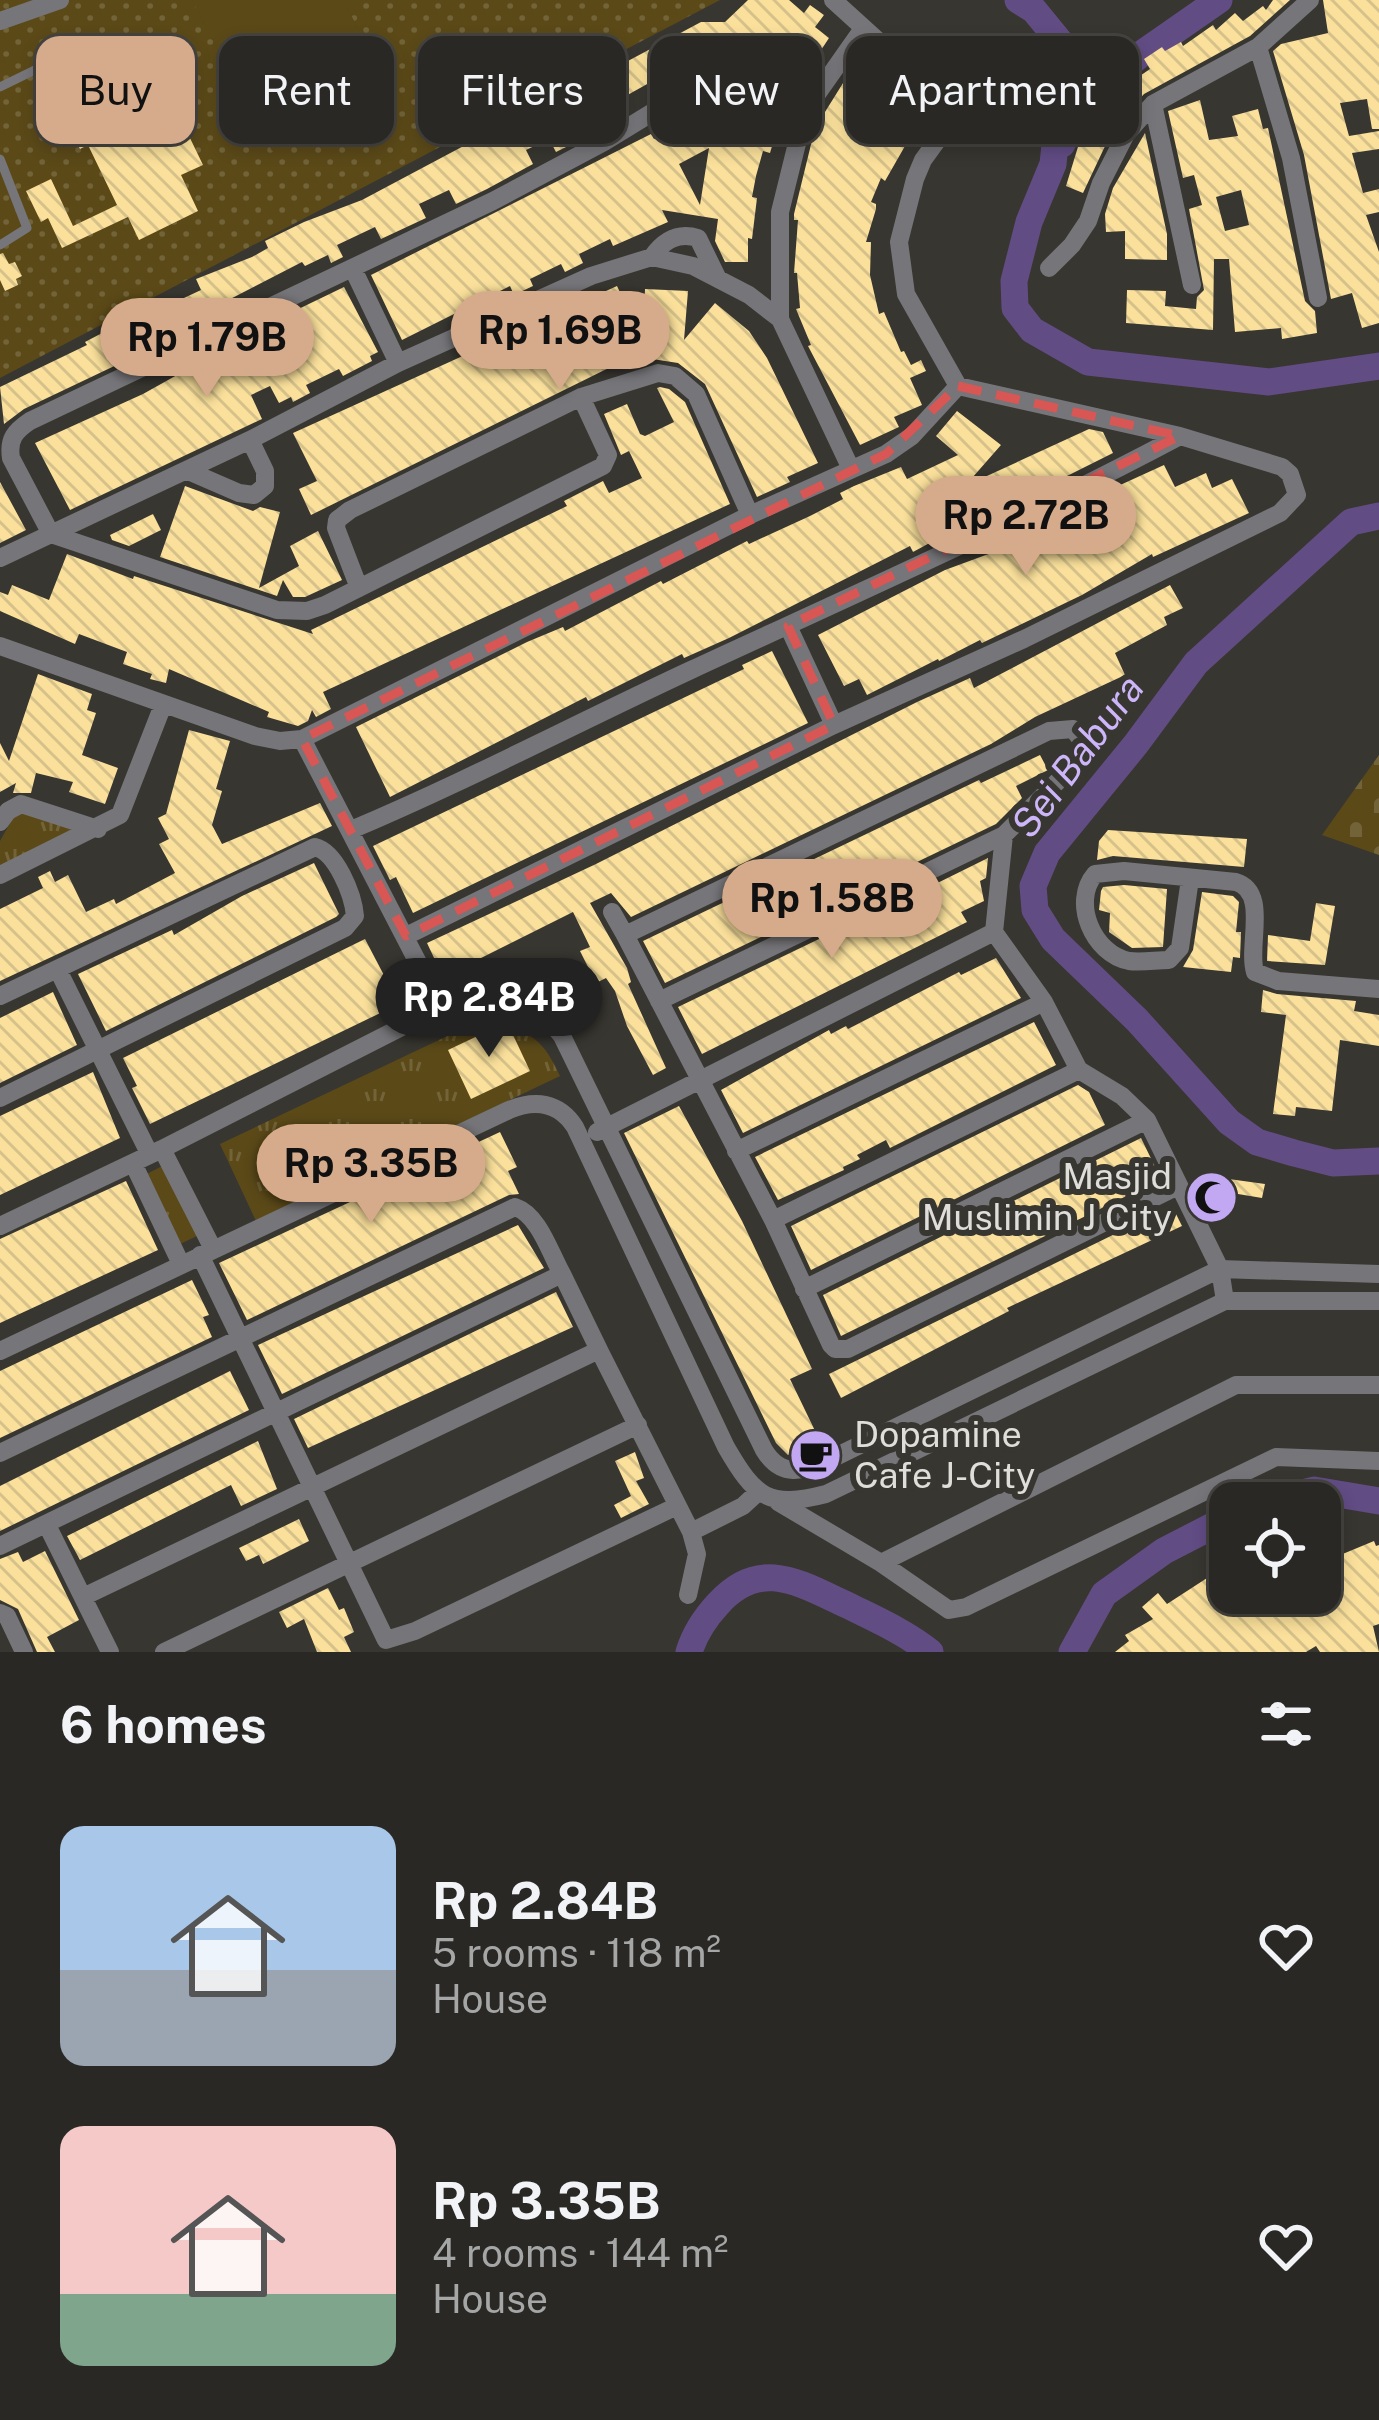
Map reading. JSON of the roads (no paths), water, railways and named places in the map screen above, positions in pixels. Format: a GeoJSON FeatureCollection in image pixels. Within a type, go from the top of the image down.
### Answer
{"type":"FeatureCollection","features":[{"type":"Feature","properties":{"kind":"street"},"geometry":{"type":"LineString","coordinates":[[0,21],[60,0]]}},
{"type":"Feature","properties":{"kind":"street"},"geometry":{"type":"LineString","coordinates":[[406,936],[833,725],[1280,514],[1294,500],[1293,480],[1282,467],[1180,436],[958,386],[906,294],[898,242],[915,179],[944,131],[946,115],[931,89],[833,0]]}},
{"type":"Feature","properties":{"kind":"street"},"geometry":{"type":"LineString","coordinates":[[1048,268],[1072,245],[1126,134],[1153,104],[1258,46],[1310,0]]}},
{"type":"Feature","properties":{"kind":"street"},"geometry":{"type":"LineString","coordinates":[[822,87],[862,30]]}},
{"type":"Feature","properties":{"kind":"street"},"geometry":{"type":"LineString","coordinates":[[1258,46],[1291,158],[1318,298]]}},
{"type":"Feature","properties":{"kind":"street"},"geometry":{"type":"LineString","coordinates":[[1153,104],[1192,285]]}},
{"type":"Feature","properties":{"kind":"street"},"geometry":{"type":"LineString","coordinates":[[581,397],[608,455],[603,466],[307,611],[277,610],[51,534],[10,458],[9,447],[19,429],[353,269],[604,142],[650,114]]}},
{"type":"Feature","properties":{"kind":"street"},"geometry":{"type":"LineString","coordinates":[[797,144],[780,212],[780,319],[851,469]]}},
{"type":"Feature","properties":{"kind":"street"},"geometry":{"type":"LineString","coordinates":[[652,257],[674,238],[684,234],[698,238],[717,277]]}},
{"type":"Feature","properties":{"kind":"street"},"geometry":{"type":"LineString","coordinates":[[0,558],[250,440],[398,363],[557,290],[652,257],[717,277],[780,319]]}},
{"type":"Feature","properties":{"kind":"street"},"geometry":{"type":"LineString","coordinates":[[353,269],[398,363]]}},
{"type":"Feature","properties":{"kind":"street"},"geometry":{"type":"LineString","coordinates":[[359,588],[338,539],[338,520],[581,397],[650,373],[681,380],[696,394],[750,515]]}},
{"type":"Feature","properties":{"kind":"street"},"geometry":{"type":"LineString","coordinates":[[0,646],[255,736],[302,740],[750,515],[900,447],[958,386]]}},
{"type":"Feature","properties":{"kind":"street"},"geometry":{"type":"LineString","coordinates":[[351,830],[1057,501],[1180,436]]}},
{"type":"Feature","properties":{"kind":"street"},"geometry":{"type":"LineString","coordinates":[[186,470],[254,495],[265,486],[266,478],[250,440]]}},
{"type":"Feature","properties":{"kind":"street"},"geometry":{"type":"LineString","coordinates":[[788,626],[833,725]]}},
{"type":"Feature","properties":{"kind":"street"},"geometry":{"type":"LineString","coordinates":[[0,875],[111,823],[126,807],[163,704]]}},
{"type":"Feature","properties":{"kind":"street"},"geometry":{"type":"LineString","coordinates":[[626,935],[1049,730],[1073,729],[1083,742],[1081,758],[1004,835],[659,1001]]}},
{"type":"Feature","properties":{"kind":"street"},"geometry":{"type":"LineString","coordinates":[[302,740],[427,980]]}},
{"type":"Feature","properties":{"kind":"street"},"geometry":{"type":"LineString","coordinates":[[0,822],[21,804],[98,829]]}},
{"type":"Feature","properties":{"kind":"street"},"geometry":{"type":"LineString","coordinates":[[1004,835],[994,932],[1044,1002],[1078,1070],[1122,1096],[1147,1120],[1220,1270],[1225,1300]]}},
{"type":"Feature","properties":{"kind":"street"},"geometry":{"type":"LineString","coordinates":[[0,996],[306,850],[323,848],[329,854],[356,910],[345,928],[0,1098]]}},
{"type":"Feature","properties":{"kind":"street"},"geometry":{"type":"LineString","coordinates":[[1190,879],[1180,948],[1169,959],[1125,961],[1105,950],[1089,925],[1084,903],[1086,884],[1094,874],[1124,871],[1236,882],[1251,890],[1252,967],[1260,976],[1316,986],[1379,988]]}},
{"type":"Feature","properties":{"kind":"street"},"geometry":{"type":"LineString","coordinates":[[612,911],[835,1349],[848,1348],[1178,1186]]}},
{"type":"Feature","properties":{"kind":"street"},"geometry":{"type":"LineString","coordinates":[[582,1140],[994,932]]}},
{"type":"Feature","properties":{"kind":"street"},"geometry":{"type":"LineString","coordinates":[[58,970],[148,1156],[206,1252],[241,1340],[386,1640],[677,1506]]}},
{"type":"Feature","properties":{"kind":"street"},"geometry":{"type":"LineString","coordinates":[[0,1226],[421,1017],[465,998],[499,998],[547,1016],[607,1127],[764,1450],[783,1470],[819,1465],[1220,1270],[1379,1274]]}},
{"type":"Feature","properties":{"kind":"street"},"geometry":{"type":"LineString","coordinates":[[736,1151],[1044,1002]]}},
{"type":"Feature","properties":{"kind":"street"},"geometry":{"type":"LineString","coordinates":[[773,1220],[1078,1070]]}},
{"type":"Feature","properties":{"kind":"street"},"geometry":{"type":"LineString","coordinates":[[0,1352],[522,1105],[537,1103],[560,1109],[582,1140],[741,1472],[766,1495],[881,1563],[949,1610],[966,1606],[1276,1456],[1379,1461]]}},
{"type":"Feature","properties":{"kind":"street"},"geometry":{"type":"LineString","coordinates":[[804,1289],[1147,1120]]}},
{"type":"Feature","properties":{"kind":"street"},"geometry":{"type":"LineString","coordinates":[[148,1156],[181,1264]]}},
{"type":"Feature","properties":{"kind":"street"},"geometry":{"type":"LineString","coordinates":[[0,1453],[527,1204],[691,1532],[697,1554],[688,1595]]}},
{"type":"Feature","properties":{"kind":"street"},"geometry":{"type":"LineString","coordinates":[[1253,1270],[1254,1298]]}},
{"type":"Feature","properties":{"kind":"street"},"geometry":{"type":"LineString","coordinates":[[0,1546],[562,1274]]}},
{"type":"Feature","properties":{"kind":"street"},"geometry":{"type":"LineString","coordinates":[[691,1532],[766,1495],[790,1503],[826,1494],[1225,1300],[1379,1301]]}},
{"type":"Feature","properties":{"kind":"street"},"geometry":{"type":"LineString","coordinates":[[664,1316],[694,1302]]}},
{"type":"Feature","properties":{"kind":"street"},"geometry":{"type":"LineString","coordinates":[[83,1597],[599,1350]]}},
{"type":"Feature","properties":{"kind":"street"},"geometry":{"type":"LineString","coordinates":[[881,1563],[1236,1384],[1379,1385]]}},
{"type":"Feature","properties":{"kind":"street"},"geometry":{"type":"LineString","coordinates":[[979,1388],[992,1412]]}},
{"type":"Feature","properties":{"kind":"street"},"geometry":{"type":"LineString","coordinates":[[164,1652],[638,1425]]}},
{"type":"Feature","properties":{"kind":"street"},"geometry":{"type":"LineString","coordinates":[[47,1525],[110,1652]]}},
{"type":"Feature","properties":{"kind":"street"},"geometry":{"type":"LineString","coordinates":[[0,1612],[7,1616],[24,1652]]}},
{"type":"Feature","properties":{"kind":"lane"},"geometry":{"type":"LineString","coordinates":[[0,87],[36,69]]}},
{"type":"Feature","properties":{"kind":"lane"},"geometry":{"type":"LineString","coordinates":[[0,159],[27,228],[0,245]]}},
{"type":"Feature","properties":{"kind":"waterway","name":"Sei Babura"},"geometry":{"type":"LineString","coordinates":[[1018,0],[1034,10],[1065,48],[1053,164],[1029,222],[1014,281],[1015,308],[1032,330],[1088,362],[1269,382],[1379,366]]}},
{"type":"Feature","properties":{"kind":"waterway"},"geometry":{"type":"LineString","coordinates":[[1139,56],[1219,0]]}},
{"type":"Feature","properties":{"kind":"waterway","name":"Sei Babura"},"geometry":{"type":"LineString","coordinates":[[1379,516],[1351,522],[1196,663],[1047,853],[1033,886],[1035,910],[1053,939],[1137,1020],[1229,1122],[1257,1142],[1294,1153],[1333,1163],[1379,1161]]}},
{"type":"Feature","properties":{"kind":"waterway","name":"Sei Babura"},"geometry":{"type":"LineString","coordinates":[[1341,1495],[1379,1501]]}},
{"type":"Feature","properties":{"kind":"waterway","name":"Sei Babura"},"geometry":{"type":"LineString","coordinates":[[1072,1652],[1104,1594],[1164,1551],[1209,1528]]}},
{"type":"Feature","properties":{"kind":"waterway","name":"Sei Babura"},"geometry":{"type":"LineString","coordinates":[[689,1652],[700,1626],[718,1604],[749,1581],[765,1578],[812,1589],[890,1626],[930,1652]]}},
{"type":"Feature","properties":{"kind":"place","name":"Masjid Muslimin J City"},"geometry":{"type":"Point","coordinates":[1211,1197]}},
{"type":"Feature","properties":{"kind":"place","name":"Dopamine Cafe J-City"},"geometry":{"type":"Point","coordinates":[815,1455]}}]}
